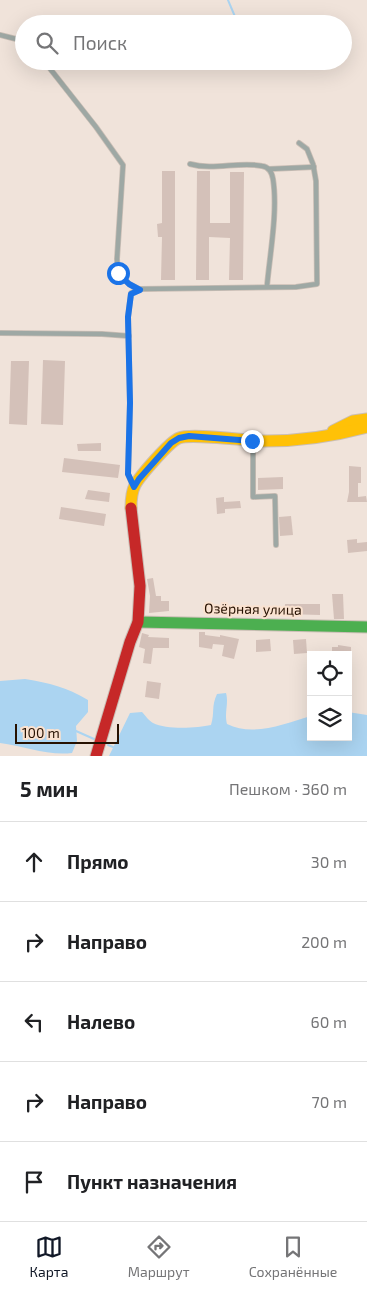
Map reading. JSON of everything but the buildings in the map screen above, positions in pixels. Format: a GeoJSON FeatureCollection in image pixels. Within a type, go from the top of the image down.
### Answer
{"type":"FeatureCollection","features":[{"type":"Feature","properties":{"kind":"street"},"geometry":{"type":"LineString","coordinates":[[327,435],[353,420],[367,419]]}},
{"type":"Feature","properties":{"kind":"street"},"geometry":{"type":"LineString","coordinates":[[96,756],[138,622],[140,586],[131,504],[134,487],[160,454],[179,438],[189,436],[277,441],[327,435],[367,427]]}},
{"type":"Feature","properties":{"kind":"street","name":"Озёрная улица"},"geometry":{"type":"LineString","coordinates":[[138,622],[367,627]]}},
{"type":"Feature","properties":{"kind":"lane"},"geometry":{"type":"LineString","coordinates":[[0,36],[15,39]]}},
{"type":"Feature","properties":{"kind":"lane"},"geometry":{"type":"LineString","coordinates":[[51,70],[96,127],[122,165],[118,273],[129,284],[140,290]]}},
{"type":"Feature","properties":{"kind":"lane"},"geometry":{"type":"LineString","coordinates":[[134,487],[128,474],[130,403],[128,317],[131,294],[140,290],[267,286],[296,287],[317,284],[317,206],[314,166],[307,149],[299,143]]}},
{"type":"Feature","properties":{"kind":"lane"},"geometry":{"type":"LineString","coordinates":[[190,164],[218,167],[264,166],[269,169],[314,166]]}},
{"type":"Feature","properties":{"kind":"lane"},"geometry":{"type":"LineString","coordinates":[[267,286],[274,208],[273,178],[269,169]]}},
{"type":"Feature","properties":{"kind":"lane"},"geometry":{"type":"LineString","coordinates":[[0,333],[129,336]]}},
{"type":"Feature","properties":{"kind":"lane"},"geometry":{"type":"LineString","coordinates":[[252,441],[253,497],[276,496],[276,545]]}},
{"type":"Feature","properties":{"kind":"water"},"geometry":{"type":"Polygon","coordinates":[[[25,679],[58,686],[88,700],[88,712],[76,726],[77,741],[72,753],[45,752],[0,743],[0,681],[25,679]]]}},
{"type":"Feature","properties":{"kind":"water"},"geometry":{"type":"Polygon","coordinates":[[[226,693],[227,724],[237,728],[258,729],[269,728],[307,717],[307,741],[352,741],[352,713],[367,715],[367,756],[109,756],[130,713],[142,712],[153,723],[166,727],[190,728],[211,725],[217,694],[226,693]]]}},
{"type":"Feature","properties":{"kind":"waterway"},"geometry":{"type":"LineString","coordinates":[[228,0],[234,15]]}},
{"type":"Feature","properties":{"kind":"waterway"},"geometry":{"type":"LineString","coordinates":[[76,731],[94,739]]}},
{"type":"Feature","properties":{"kind":"waterway"},"geometry":{"type":"LineString","coordinates":[[108,745],[113,747]]}},
{"type":"Feature","properties":{"kind":"traffic: fast"},"geometry":{"type":"LineString","coordinates":[[138,622],[367,627]]}},
{"type":"Feature","properties":{"kind":"traffic: slow"},"geometry":{"type":"LineString","coordinates":[[333,431],[353,421],[367,419]]}},
{"type":"Feature","properties":{"kind":"traffic: slow"},"geometry":{"type":"LineString","coordinates":[[131,508],[131,499],[135,485],[162,452],[179,438],[195,436],[257,441],[291,440],[342,433],[367,427]]}},
{"type":"Feature","properties":{"kind":"traffic: jam"},"geometry":{"type":"LineString","coordinates":[[96,756],[130,642],[138,622],[140,586],[131,508]]}},
{"type":"Feature","properties":{"kind":"route"},"geometry":{"type":"LineString","coordinates":[[118,273],[129,284],[140,290],[131,294],[128,317],[130,403],[128,474],[134,487],[160,454],[179,438],[189,436],[252,441]]}}]}
